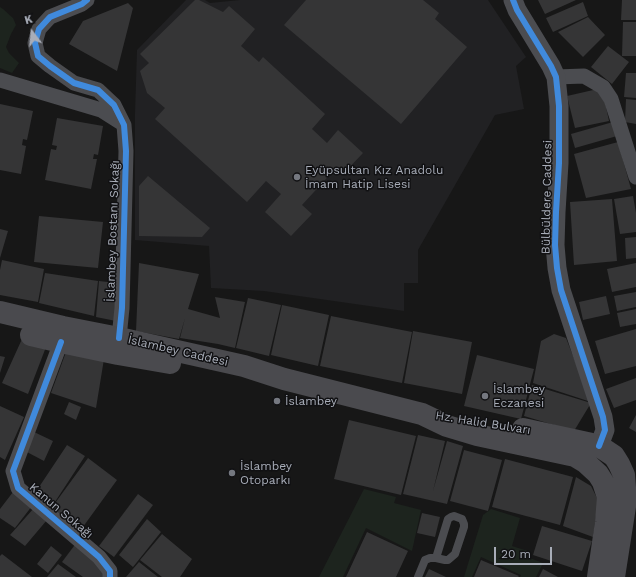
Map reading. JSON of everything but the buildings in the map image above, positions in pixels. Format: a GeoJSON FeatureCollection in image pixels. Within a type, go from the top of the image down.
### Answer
{"type":"FeatureCollection","features":[{"type":"Feature","properties":{"kind":"main road","name":"İslambey Caddesi"},"geometry":{"type":"LineString","coordinates":[[0,312],[63,327],[118,346],[244,376],[284,379],[422,414]]}},
{"type":"Feature","properties":{"kind":"main road","name":"İslambey Caddesi"},"geometry":{"type":"LineString","coordinates":[[0,327],[62,342],[118,346]]}},
{"type":"Feature","properties":{"kind":"main road","name":"Hz. Halid Bulvarı"},"geometry":{"type":"LineString","coordinates":[[422,414],[453,416],[573,439],[599,446],[614,456],[624,475],[626,488],[626,500],[614,577]]}},
{"type":"Feature","properties":{"kind":"main road","name":"Hz. Halid Bulvarı"},"geometry":{"type":"LineString","coordinates":[[422,414],[447,426],[477,435],[575,456],[586,462],[598,474],[603,482],[608,497],[598,577]]}},
{"type":"Feature","properties":{"kind":"main road"},"geometry":{"type":"LineString","coordinates":[[599,446],[607,465],[609,481],[608,497]]}},
{"type":"Feature","properties":{"kind":"street"},"geometry":{"type":"LineString","coordinates":[[87,0],[82,4],[50,17],[39,29],[35,43],[38,56],[74,82],[98,90],[114,104],[124,125]]}},
{"type":"Feature","properties":{"kind":"street","name":"Bülbüldere Caddesi"},"geometry":{"type":"LineString","coordinates":[[513,0],[517,10],[551,66],[556,77],[559,106],[559,156],[555,245],[557,268],[561,290],[603,417],[605,430],[599,446]]}},
{"type":"Feature","properties":{"kind":"street"},"geometry":{"type":"LineString","coordinates":[[556,77],[584,76],[603,87],[611,99],[636,177]]}},
{"type":"Feature","properties":{"kind":"street"},"geometry":{"type":"LineString","coordinates":[[0,80],[101,110],[124,125]]}},
{"type":"Feature","properties":{"kind":"street","name":"İslambey Bostanı Sokağı"},"geometry":{"type":"LineString","coordinates":[[118,346],[122,308],[126,151],[124,125]]}},
{"type":"Feature","properties":{"kind":"street","name":"Kanun Sokağı"},"geometry":{"type":"LineString","coordinates":[[62,342],[13,471],[18,488],[99,557],[110,571],[110,577]]}},
{"type":"Feature","properties":{"kind":"lane"},"geometry":{"type":"LineString","coordinates":[[418,577],[425,560],[436,558],[448,560],[455,554],[464,527],[462,519],[454,516],[448,519],[436,558]]}},
{"type":"Feature","properties":{"kind":"shaded area","name":"Eyüpsultan Kız Anadolu İmam Hatip Lisesi"},"geometry":{"type":"Polygon","coordinates":[[[186,0],[205,0],[210,3],[240,0],[488,0],[526,57],[516,66],[524,109],[495,115],[418,250],[418,283],[404,283],[404,311],[264,291],[211,288],[209,246],[135,240],[135,114],[137,50],[186,0]]]}},
{"type":"Feature","properties":{"kind":"shaded area"},"geometry":{"type":"Polygon","coordinates":[[[0,7],[13,18],[16,25],[6,47],[9,53],[19,63],[12,73],[0,68],[0,7]]]}},
{"type":"Feature","properties":{"kind":"shaded area"},"geometry":{"type":"Polygon","coordinates":[[[364,489],[396,497],[394,503],[421,510],[412,551],[366,528],[343,577],[319,577],[364,489]]]}},
{"type":"Feature","properties":{"kind":"shaded area"},"geometry":{"type":"Polygon","coordinates":[[[491,509],[520,518],[512,546],[531,552],[530,558],[543,563],[536,577],[520,577],[521,575],[481,557],[472,577],[464,577],[483,515],[491,509]]]}},
{"type":"Feature","properties":{"kind":"cycle path"},"geometry":{"type":"LineString","coordinates":[[87,0],[82,4],[50,17],[39,29],[35,43],[38,56],[50,66],[74,83],[98,90],[114,105],[124,125],[126,151],[122,308],[119,338]]}},
{"type":"Feature","properties":{"kind":"cycle path"},"geometry":{"type":"LineString","coordinates":[[513,0],[517,10],[551,66],[556,77],[559,106],[559,163],[555,245],[557,268],[561,290],[603,417],[605,430],[599,446]]}},
{"type":"Feature","properties":{"kind":"cycle path"},"geometry":{"type":"LineString","coordinates":[[61,342],[13,471],[18,488],[99,557],[110,571],[110,577]]}},
{"type":"Feature","properties":{"kind":"place","name":"Eyüpsultan Kız Anadolu İmam Hatip Lisesi"},"geometry":{"type":"Point","coordinates":[297,177]}},
{"type":"Feature","properties":{"kind":"place","name":"İslambey Eczanesi"},"geometry":{"type":"Point","coordinates":[485,396]}},
{"type":"Feature","properties":{"kind":"place","name":"İslambey"},"geometry":{"type":"Point","coordinates":[277,401]}},
{"type":"Feature","properties":{"kind":"place","name":"İslambey Otoparkı"},"geometry":{"type":"Point","coordinates":[232,473]}}]}
